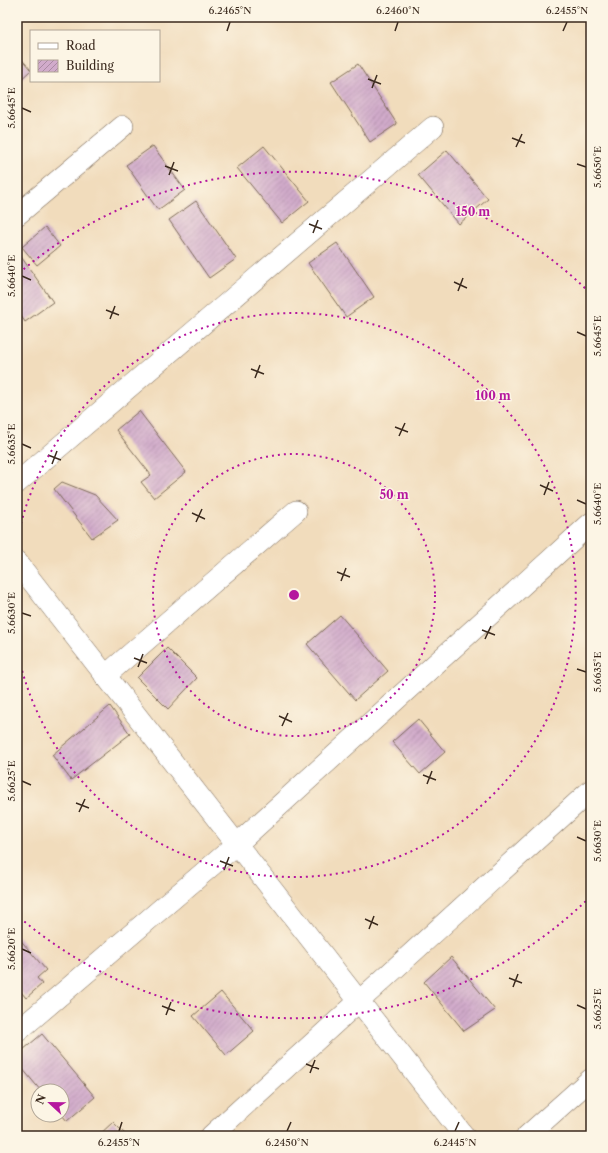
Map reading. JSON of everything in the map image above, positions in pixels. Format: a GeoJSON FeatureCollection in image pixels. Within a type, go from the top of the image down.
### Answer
{"type":"FeatureCollection","features":[{"type":"Feature","properties":{"kind":"street"},"geometry":{"type":"LineString","coordinates":[[17,215],[123,126]]}},
{"type":"Feature","properties":{"kind":"street"},"geometry":{"type":"LineString","coordinates":[[17,483],[433,127]]}},
{"type":"Feature","properties":{"kind":"street"},"geometry":{"type":"LineString","coordinates":[[105,676],[296,512]]}},
{"type":"Feature","properties":{"kind":"street"},"geometry":{"type":"LineString","coordinates":[[17,1032],[237,844],[591,523]]}},
{"type":"Feature","properties":{"kind":"street"},"geometry":{"type":"LineString","coordinates":[[17,562],[464,1136]]}},
{"type":"Feature","properties":{"kind":"street"},"geometry":{"type":"LineString","coordinates":[[210,1136],[591,790]]}},
{"type":"Feature","properties":{"kind":"street"},"geometry":{"type":"LineString","coordinates":[[527,1136],[591,1079]]}},
{"type":"Feature","properties":{"kind":"building"},"geometry":{"type":"Polygon","coordinates":[[[17,54],[30,69],[30,71],[17,83],[17,54]]]}},
{"type":"Feature","properties":{"kind":"building"},"geometry":{"type":"Polygon","coordinates":[[[358,64],[397,124],[370,142],[331,82],[358,64]]]}},
{"type":"Feature","properties":{"kind":"building"},"geometry":{"type":"Polygon","coordinates":[[[153,146],[185,190],[158,210],[126,165],[153,146]]]}},
{"type":"Feature","properties":{"kind":"building"},"geometry":{"type":"Polygon","coordinates":[[[264,146],[309,201],[282,223],[237,168],[264,146]]]}},
{"type":"Feature","properties":{"kind":"building"},"geometry":{"type":"Polygon","coordinates":[[[447,150],[488,199],[459,224],[418,175],[447,150]]]}},
{"type":"Feature","properties":{"kind":"building"},"geometry":{"type":"Polygon","coordinates":[[[196,201],[236,259],[209,278],[169,220],[196,201]]]}},
{"type":"Feature","properties":{"kind":"building"},"geometry":{"type":"Polygon","coordinates":[[[45,227],[60,246],[37,265],[22,247],[45,227]]]}},
{"type":"Feature","properties":{"kind":"building"},"geometry":{"type":"Polygon","coordinates":[[[337,243],[374,297],[346,317],[308,263],[337,243]]]}},
{"type":"Feature","properties":{"kind":"building"},"geometry":{"type":"Polygon","coordinates":[[[17,251],[53,302],[25,322],[17,310],[17,251]]]}},
{"type":"Feature","properties":{"kind":"building"},"geometry":{"type":"Polygon","coordinates":[[[139,411],[186,472],[154,498],[141,482],[151,475],[116,430],[139,411]]]}},
{"type":"Feature","properties":{"kind":"building"},"geometry":{"type":"Polygon","coordinates":[[[62,482],[95,495],[118,520],[92,538],[54,489],[62,482]]]}},
{"type":"Feature","properties":{"kind":"building"},"geometry":{"type":"Polygon","coordinates":[[[340,615],[388,671],[355,700],[307,644],[340,615]]]}},
{"type":"Feature","properties":{"kind":"building"},"geometry":{"type":"Polygon","coordinates":[[[167,648],[197,678],[168,709],[137,678],[167,648]]]}},
{"type":"Feature","properties":{"kind":"building"},"geometry":{"type":"Polygon","coordinates":[[[110,706],[130,734],[71,780],[52,755],[110,706]]]}},
{"type":"Feature","properties":{"kind":"building"},"geometry":{"type":"Polygon","coordinates":[[[418,719],[445,752],[420,774],[392,742],[418,719]]]}},
{"type":"Feature","properties":{"kind":"building"},"geometry":{"type":"Polygon","coordinates":[[[17,936],[46,970],[37,978],[42,984],[26,998],[17,987],[17,936]]]}},
{"type":"Feature","properties":{"kind":"building"},"geometry":{"type":"Polygon","coordinates":[[[451,957],[495,1010],[464,1031],[424,982],[451,957]]]}},
{"type":"Feature","properties":{"kind":"building"},"geometry":{"type":"Polygon","coordinates":[[[221,992],[254,1031],[226,1055],[193,1016],[221,992]]]}},
{"type":"Feature","properties":{"kind":"building"},"geometry":{"type":"Polygon","coordinates":[[[42,1034],[95,1097],[70,1118],[70,1083],[34,1083],[17,1062],[17,1055],[42,1034]]]}},
{"type":"Feature","properties":{"kind":"building"},"geometry":{"type":"Polygon","coordinates":[[[113,1122],[127,1136],[98,1136],[113,1122]]]}}]}
